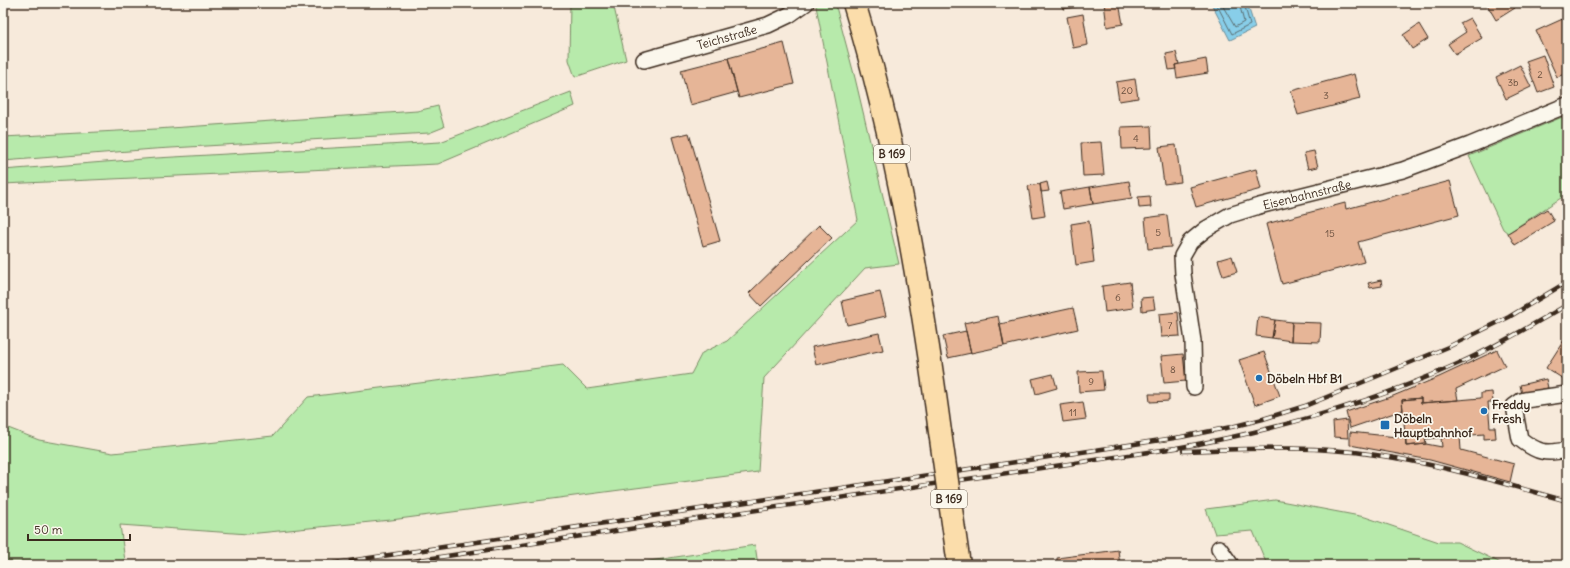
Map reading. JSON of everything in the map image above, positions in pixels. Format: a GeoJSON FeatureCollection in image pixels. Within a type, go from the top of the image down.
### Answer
{"type":"FeatureCollection","features":[{"type":"Feature","properties":{"kind":"main road","name":"B 169"},"geometry":{"type":"LineString","coordinates":[[856,10],[873,68],[898,179],[919,292],[934,386],[959,565]]}},
{"type":"Feature","properties":{"kind":"street","name":"Teichstraße"},"geometry":{"type":"LineString","coordinates":[[644,60],[768,25],[789,15],[806,3]]}},
{"type":"Feature","properties":{"kind":"street","name":"Eisenbahnstraße"},"geometry":{"type":"LineString","coordinates":[[1194,387],[1193,341],[1183,274],[1182,256],[1190,242],[1206,229],[1230,215],[1259,206],[1341,184],[1403,170],[1470,145],[1567,105]]}},
{"type":"Feature","properties":{"kind":"street"},"geometry":{"type":"LineString","coordinates":[[1567,394],[1525,400],[1514,406],[1520,439],[1534,450],[1552,453],[1567,450]]}},
{"type":"Feature","properties":{"kind":"street"},"geometry":{"type":"LineString","coordinates":[[1219,548],[1231,565]]}},
{"type":"Feature","properties":{"kind":"green space"},"geometry":{"type":"Polygon","coordinates":[[[570,3],[613,3],[626,60],[575,77],[569,60],[570,3]]]}},
{"type":"Feature","properties":{"kind":"green space"},"geometry":{"type":"Polygon","coordinates":[[[819,3],[835,3],[855,78],[899,264],[865,268],[764,378],[758,472],[391,520],[248,534],[120,525],[125,561],[3,561],[3,426],[39,440],[113,453],[273,436],[308,397],[563,365],[587,389],[691,374],[702,353],[727,341],[858,220],[816,6],[819,3]]]}},
{"type":"Feature","properties":{"kind":"green space"},"geometry":{"type":"Polygon","coordinates":[[[571,92],[575,106],[438,164],[3,184],[3,170],[156,158],[440,142],[571,92]]]}},
{"type":"Feature","properties":{"kind":"green space"},"geometry":{"type":"Polygon","coordinates":[[[438,106],[444,127],[429,133],[154,149],[3,161],[3,137],[156,129],[417,111],[438,106]]]}},
{"type":"Feature","properties":{"kind":"green space"},"geometry":{"type":"Polygon","coordinates":[[[1567,115],[1567,194],[1508,233],[1503,229],[1469,156],[1567,115]]]}},
{"type":"Feature","properties":{"kind":"green space"},"geometry":{"type":"Polygon","coordinates":[[[1275,500],[1365,517],[1439,542],[1457,542],[1505,565],[1267,565],[1253,531],[1215,534],[1206,509],[1275,500]]]}},
{"type":"Feature","properties":{"kind":"green space"},"geometry":{"type":"Polygon","coordinates":[[[755,545],[758,565],[623,565],[755,545]]]}},
{"type":"Feature","properties":{"kind":"water"},"geometry":{"type":"Polygon","coordinates":[[[1211,3],[1247,3],[1255,28],[1230,40],[1211,3]]]}},
{"type":"Feature","properties":{"kind":"building"},"geometry":{"type":"Polygon","coordinates":[[[1062,3],[1082,3],[1082,6],[1063,9],[1062,3]]]}},
{"type":"Feature","properties":{"kind":"building"},"geometry":{"type":"Polygon","coordinates":[[[1104,3],[1119,3],[1123,24],[1107,27],[1104,3]]]}},
{"type":"Feature","properties":{"kind":"building"},"geometry":{"type":"Polygon","coordinates":[[[1486,3],[1512,3],[1515,8],[1496,20],[1486,3]]]}},
{"type":"Feature","properties":{"kind":"building"},"geometry":{"type":"Polygon","coordinates":[[[1527,3],[1539,3],[1531,8],[1527,3]]]}},
{"type":"Feature","properties":{"kind":"building"},"geometry":{"type":"Polygon","coordinates":[[[1083,14],[1088,45],[1073,48],[1067,17],[1083,14]]]}},
{"type":"Feature","properties":{"kind":"building"},"geometry":{"type":"Polygon","coordinates":[[[1567,17],[1567,73],[1557,77],[1536,31],[1567,17]]]}},
{"type":"Feature","properties":{"kind":"building"},"geometry":{"type":"Polygon","coordinates":[[[1470,18],[1482,38],[1455,54],[1448,44],[1466,32],[1460,23],[1470,18]]]}},
{"type":"Feature","properties":{"kind":"building"},"geometry":{"type":"Polygon","coordinates":[[[1419,24],[1428,39],[1412,49],[1403,35],[1419,24]]]}},
{"type":"Feature","properties":{"kind":"building"},"geometry":{"type":"Polygon","coordinates":[[[784,43],[794,84],[739,98],[728,58],[784,43]]]}},
{"type":"Feature","properties":{"kind":"building"},"geometry":{"type":"Polygon","coordinates":[[[1176,52],[1179,64],[1175,65],[1176,69],[1169,70],[1166,54],[1176,52]]]}},
{"type":"Feature","properties":{"kind":"building"},"geometry":{"type":"Polygon","coordinates":[[[1543,55],[1554,87],[1538,93],[1526,61],[1543,55]]]}},
{"type":"Feature","properties":{"kind":"building"},"geometry":{"type":"Polygon","coordinates":[[[728,58],[737,92],[690,105],[681,70],[728,58]]]}},
{"type":"Feature","properties":{"kind":"building"},"geometry":{"type":"Polygon","coordinates":[[[1206,59],[1208,73],[1177,78],[1175,65],[1206,59]]]}},
{"type":"Feature","properties":{"kind":"building"},"geometry":{"type":"Polygon","coordinates":[[[1520,65],[1531,87],[1506,99],[1496,77],[1520,65]]]}},
{"type":"Feature","properties":{"kind":"building"},"geometry":{"type":"Polygon","coordinates":[[[1354,74],[1360,99],[1298,115],[1291,91],[1354,74]]]}},
{"type":"Feature","properties":{"kind":"building"},"geometry":{"type":"Polygon","coordinates":[[[1135,79],[1138,98],[1119,101],[1116,82],[1135,79]]]}},
{"type":"Feature","properties":{"kind":"building"},"geometry":{"type":"Polygon","coordinates":[[[1151,126],[1152,148],[1122,149],[1121,127],[1151,126]]]}},
{"type":"Feature","properties":{"kind":"building"},"geometry":{"type":"Polygon","coordinates":[[[689,133],[720,241],[703,246],[672,137],[689,133]]]}},
{"type":"Feature","properties":{"kind":"building"},"geometry":{"type":"Polygon","coordinates":[[[1101,142],[1104,175],[1083,176],[1081,143],[1101,142]]]}},
{"type":"Feature","properties":{"kind":"building"},"geometry":{"type":"Polygon","coordinates":[[[1176,145],[1181,182],[1164,184],[1159,147],[1176,145]]]}},
{"type":"Feature","properties":{"kind":"building"},"geometry":{"type":"Polygon","coordinates":[[[1314,151],[1318,167],[1308,169],[1304,153],[1314,151]]]}},
{"type":"Feature","properties":{"kind":"building"},"geometry":{"type":"Polygon","coordinates":[[[1256,169],[1261,189],[1196,207],[1190,187],[1256,169]]]}},
{"type":"Feature","properties":{"kind":"building"},"geometry":{"type":"Polygon","coordinates":[[[1129,181],[1132,198],[1093,204],[1090,187],[1129,181]]]}},
{"type":"Feature","properties":{"kind":"building"},"geometry":{"type":"Polygon","coordinates":[[[1450,181],[1459,215],[1358,242],[1364,262],[1282,284],[1266,224],[1345,203],[1346,209],[1450,181]]]}},
{"type":"Feature","properties":{"kind":"building"},"geometry":{"type":"Polygon","coordinates":[[[1047,182],[1049,191],[1041,192],[1040,184],[1047,182]]]}},
{"type":"Feature","properties":{"kind":"building"},"geometry":{"type":"Polygon","coordinates":[[[1040,184],[1045,216],[1033,218],[1028,186],[1040,184]]]}},
{"type":"Feature","properties":{"kind":"building"},"geometry":{"type":"Polygon","coordinates":[[[1090,187],[1093,204],[1063,209],[1060,192],[1090,187]]]}},
{"type":"Feature","properties":{"kind":"building"},"geometry":{"type":"Polygon","coordinates":[[[1150,196],[1151,207],[1139,208],[1138,197],[1150,196]]]}},
{"type":"Feature","properties":{"kind":"building"},"geometry":{"type":"Polygon","coordinates":[[[1547,209],[1554,221],[1515,245],[1508,233],[1547,209]]]}},
{"type":"Feature","properties":{"kind":"building"},"geometry":{"type":"Polygon","coordinates":[[[1167,215],[1171,247],[1148,249],[1145,218],[1167,215]]]}},
{"type":"Feature","properties":{"kind":"building"},"geometry":{"type":"Polygon","coordinates":[[[1089,221],[1094,262],[1076,265],[1071,224],[1089,221]]]}},
{"type":"Feature","properties":{"kind":"building"},"geometry":{"type":"Polygon","coordinates":[[[819,225],[832,238],[761,306],[749,293],[819,225]]]}},
{"type":"Feature","properties":{"kind":"building"},"geometry":{"type":"Polygon","coordinates":[[[1232,256],[1237,272],[1223,276],[1218,260],[1232,256]]]}},
{"type":"Feature","properties":{"kind":"building"},"geometry":{"type":"Polygon","coordinates":[[[1381,280],[1382,286],[1370,288],[1368,283],[1381,280]]]}},
{"type":"Feature","properties":{"kind":"building"},"geometry":{"type":"Polygon","coordinates":[[[1130,282],[1133,308],[1105,312],[1102,286],[1130,282]]]}},
{"type":"Feature","properties":{"kind":"building"},"geometry":{"type":"Polygon","coordinates":[[[880,292],[886,316],[847,325],[842,301],[880,292]]]}},
{"type":"Feature","properties":{"kind":"building"},"geometry":{"type":"Polygon","coordinates":[[[1153,297],[1155,309],[1142,311],[1141,298],[1153,297]]]}},
{"type":"Feature","properties":{"kind":"building"},"geometry":{"type":"Polygon","coordinates":[[[1073,308],[1078,329],[1004,346],[1000,324],[1073,308]]]}},
{"type":"Feature","properties":{"kind":"building"},"geometry":{"type":"Polygon","coordinates":[[[1178,312],[1180,336],[1161,337],[1159,314],[1178,312]]]}},
{"type":"Feature","properties":{"kind":"building"},"geometry":{"type":"Polygon","coordinates":[[[998,316],[1004,346],[971,353],[964,323],[998,316]]]}},
{"type":"Feature","properties":{"kind":"building"},"geometry":{"type":"Polygon","coordinates":[[[1258,317],[1275,320],[1272,338],[1256,336],[1258,317]]]}},
{"type":"Feature","properties":{"kind":"building"},"geometry":{"type":"Polygon","coordinates":[[[1275,320],[1292,322],[1291,341],[1272,338],[1275,320]]]}},
{"type":"Feature","properties":{"kind":"building"},"geometry":{"type":"Polygon","coordinates":[[[1292,322],[1321,323],[1320,342],[1291,341],[1292,322]]]}},
{"type":"Feature","properties":{"kind":"building"},"geometry":{"type":"Polygon","coordinates":[[[966,331],[971,353],[948,358],[943,336],[966,331]]]}},
{"type":"Feature","properties":{"kind":"building"},"geometry":{"type":"Polygon","coordinates":[[[879,333],[883,350],[816,365],[812,347],[879,333]]]}},
{"type":"Feature","properties":{"kind":"building"},"geometry":{"type":"Polygon","coordinates":[[[1564,340],[1567,341],[1567,372],[1562,378],[1546,368],[1564,340]]]}},
{"type":"Feature","properties":{"kind":"building"},"geometry":{"type":"Polygon","coordinates":[[[1497,350],[1505,366],[1456,389],[1458,400],[1421,403],[1421,398],[1402,400],[1403,410],[1350,428],[1346,412],[1393,396],[1439,377],[1497,350]]]}},
{"type":"Feature","properties":{"kind":"building","name":"Döbeln Hbf B1"},"geometry":{"type":"Polygon","coordinates":[[[1264,352],[1280,396],[1255,405],[1239,360],[1264,352]]]}},
{"type":"Feature","properties":{"kind":"building"},"geometry":{"type":"Polygon","coordinates":[[[1183,354],[1186,381],[1164,383],[1161,356],[1183,354]]]}},
{"type":"Feature","properties":{"kind":"building"},"geometry":{"type":"Polygon","coordinates":[[[1102,371],[1104,390],[1079,392],[1078,372],[1102,371]]]}},
{"type":"Feature","properties":{"kind":"building"},"geometry":{"type":"Polygon","coordinates":[[[1053,374],[1057,388],[1036,394],[1032,379],[1053,374]]]}},
{"type":"Feature","properties":{"kind":"building"},"geometry":{"type":"Polygon","coordinates":[[[1546,379],[1548,388],[1522,394],[1520,385],[1546,379]]]}},
{"type":"Feature","properties":{"kind":"building","name":"Döbeln Hauptbahnhof"},"geometry":{"type":"Polygon","coordinates":[[[1492,392],[1493,402],[1488,402],[1490,427],[1495,427],[1496,438],[1484,439],[1484,434],[1425,439],[1426,444],[1406,446],[1402,400],[1421,398],[1421,403],[1481,398],[1481,393],[1492,392]]]}},
{"type":"Feature","properties":{"kind":"building"},"geometry":{"type":"Polygon","coordinates":[[[1149,394],[1169,394],[1169,401],[1150,402],[1149,394]]]}},
{"type":"Feature","properties":{"kind":"building"},"geometry":{"type":"Polygon","coordinates":[[[1083,402],[1086,419],[1063,422],[1060,405],[1083,402]]]}},
{"type":"Feature","properties":{"kind":"building"},"geometry":{"type":"Polygon","coordinates":[[[1347,420],[1348,438],[1334,437],[1333,422],[1347,420]]]}},
{"type":"Feature","properties":{"kind":"building"},"geometry":{"type":"Polygon","coordinates":[[[1350,432],[1406,438],[1406,446],[1426,444],[1442,447],[1441,438],[1460,436],[1461,450],[1514,464],[1510,482],[1430,460],[1350,445],[1350,432]]]}},
{"type":"Feature","properties":{"kind":"building"},"geometry":{"type":"Polygon","coordinates":[[[1118,550],[1120,565],[1057,565],[1057,558],[1118,550]]]}},
{"type":"Feature","properties":{"kind":"railway"},"geometry":{"type":"LineString","coordinates":[[322,565],[1181,437],[1231,427],[1305,406],[1448,347],[1509,317],[1567,282]]}},
{"type":"Feature","properties":{"kind":"railway"},"geometry":{"type":"LineString","coordinates":[[386,565],[1176,448],[1212,441],[1283,425],[1318,415],[1421,379],[1484,351],[1567,305]]}},
{"type":"Feature","properties":{"kind":"railway"},"geometry":{"type":"LineString","coordinates":[[1183,451],[1304,449],[1376,455],[1448,469],[1567,501]]}},
{"type":"Feature","properties":{"kind":"railway"},"geometry":{"type":"LineString","coordinates":[[309,565],[328,563]]}},
{"type":"Feature","properties":{"kind":"place","name":"Döbeln Hbf B1"},"geometry":{"type":"Point","coordinates":[1259,378]}},
{"type":"Feature","properties":{"kind":"place","name":"Freddy Fresh"},"geometry":{"type":"Point","coordinates":[1484,411]}},
{"type":"Feature","properties":{"kind":"place","name":"Döbeln Hauptbahnhof"},"geometry":{"type":"Point","coordinates":[1385,425]}}]}
